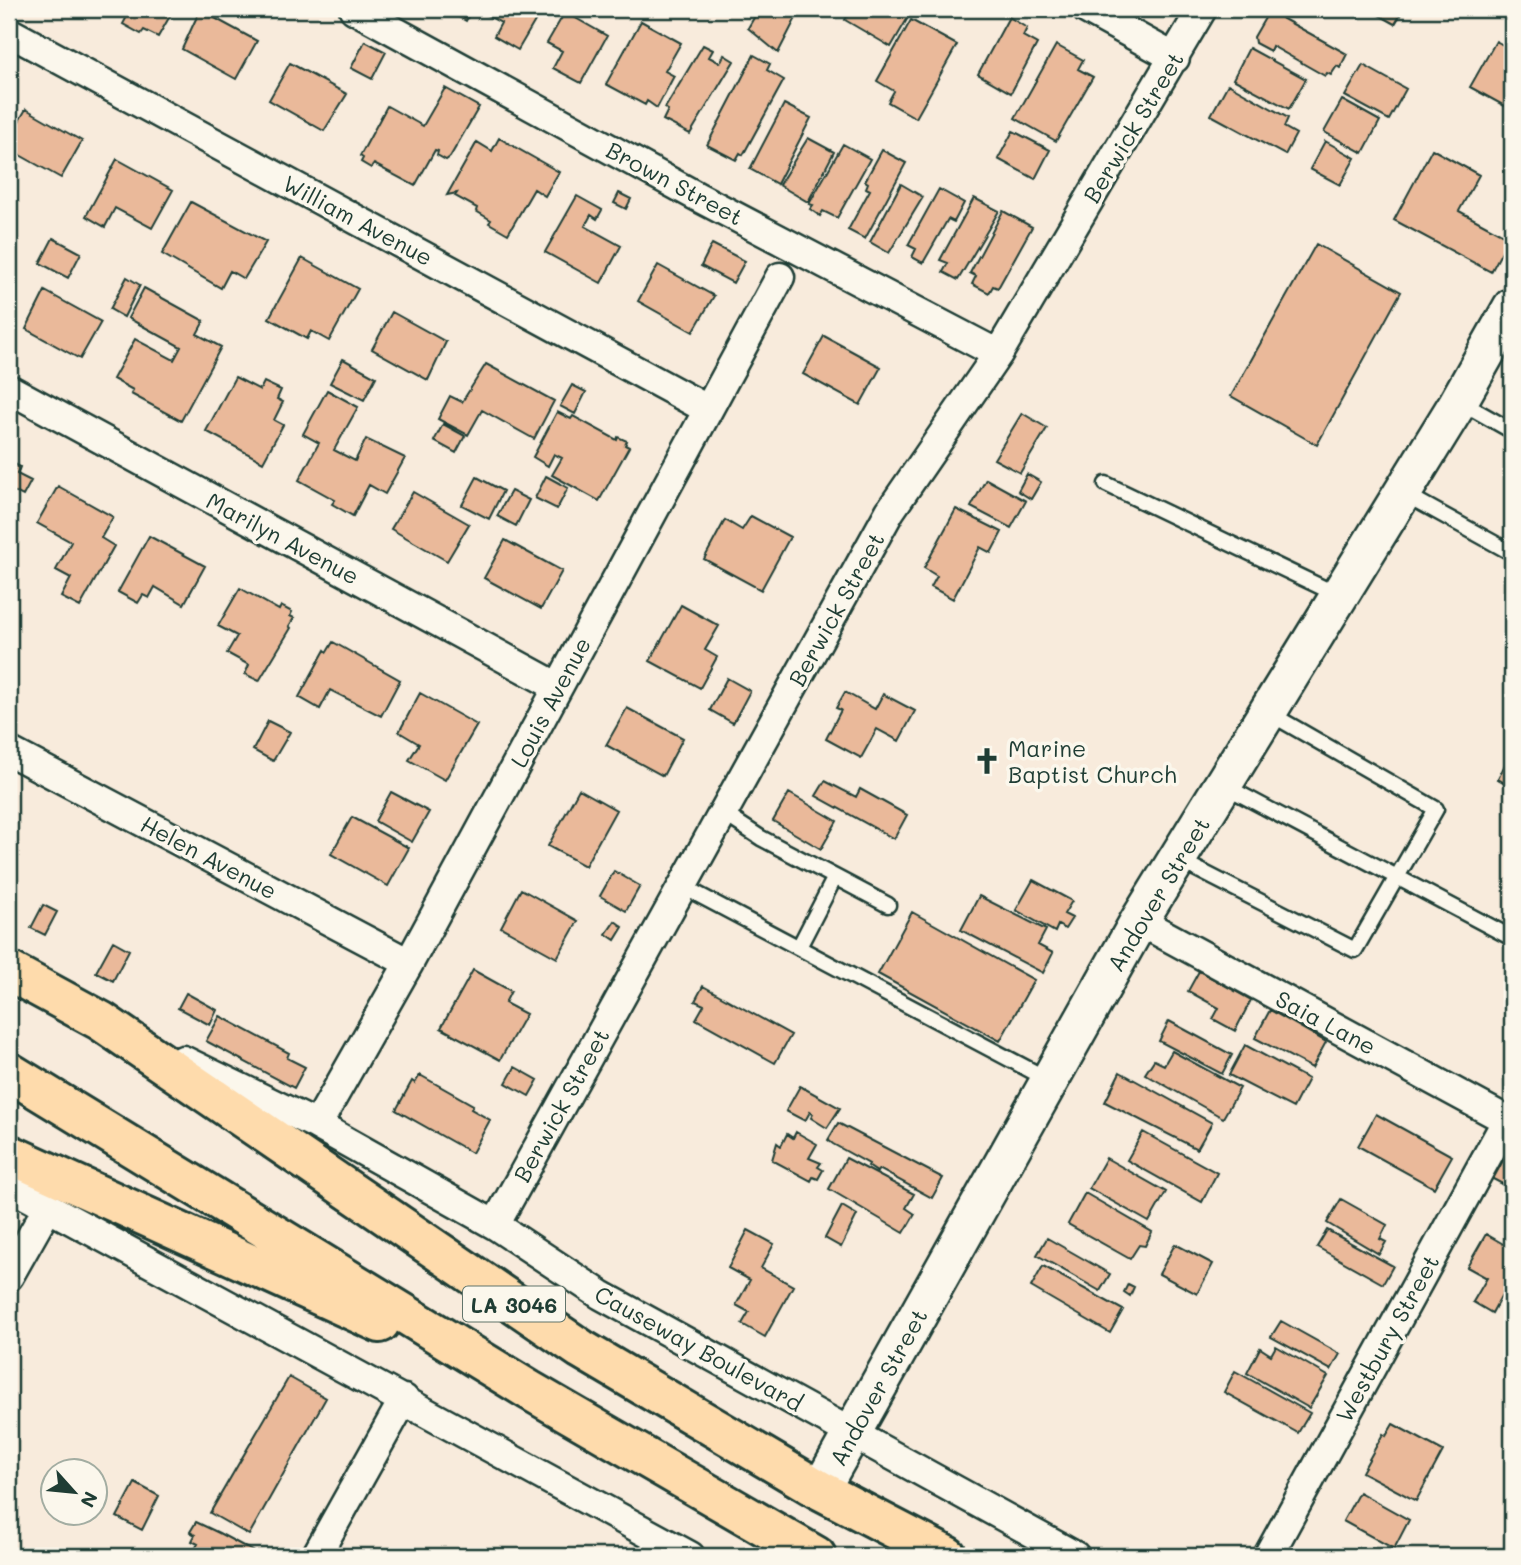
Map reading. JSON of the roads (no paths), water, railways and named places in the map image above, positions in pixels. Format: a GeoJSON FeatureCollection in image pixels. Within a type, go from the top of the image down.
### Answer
{"type":"FeatureCollection","features":[{"type":"Feature","properties":{"kind":"highway","name":"Causeway Boulevard"},"geometry":{"type":"LineString","coordinates":[[9,971],[101,1021],[581,1349],[820,1490],[947,1556]]}},
{"type":"Feature","properties":{"kind":"highway"},"geometry":{"type":"LineString","coordinates":[[9,1072],[797,1552]]}},
{"type":"Feature","properties":{"kind":"highway"},"geometry":{"type":"LineString","coordinates":[[9,1154],[529,1390]]}},
{"type":"Feature","properties":{"kind":"street","name":"Brown Street"},"geometry":{"type":"LineString","coordinates":[[354,9],[698,197],[998,354]]}},
{"type":"Feature","properties":{"kind":"street"},"geometry":{"type":"LineString","coordinates":[[1086,9],[1175,58]]}},
{"type":"Feature","properties":{"kind":"street","name":"Berwick Street"},"geometry":{"type":"LineString","coordinates":[[495,1225],[890,510],[998,354],[1202,9]]}},
{"type":"Feature","properties":{"kind":"street","name":"William Avenue"},"geometry":{"type":"LineString","coordinates":[[9,32],[707,409]]}},
{"type":"Feature","properties":{"kind":"street","name":"Louis Avenue"},"geometry":{"type":"LineString","coordinates":[[317,1125],[409,963],[780,278]]}},
{"type":"Feature","properties":{"kind":"street","name":"Andover Street"},"geometry":{"type":"LineString","coordinates":[[820,1490],[1139,921],[1459,401],[1512,307]]}},
{"type":"Feature","properties":{"kind":"street","name":"Marilyn Avenue"},"geometry":{"type":"LineString","coordinates":[[9,389],[558,687]]}},
{"type":"Feature","properties":{"kind":"street","name":"Helen Avenue"},"geometry":{"type":"LineString","coordinates":[[9,751],[409,963]]}},
{"type":"Feature","properties":{"kind":"street","name":"Saia Lane"},"geometry":{"type":"LineString","coordinates":[[1139,921],[1509,1121]]}},
{"type":"Feature","properties":{"kind":"street","name":"Causeway Boulevard"},"geometry":{"type":"LineString","coordinates":[[101,1021],[317,1125],[495,1225],[601,1295],[1074,1556]]}},
{"type":"Feature","properties":{"kind":"street","name":"Westbury Street"},"geometry":{"type":"LineString","coordinates":[[1268,1556],[1509,1121]]}},
{"type":"Feature","properties":{"kind":"street"},"geometry":{"type":"LineString","coordinates":[[9,1186],[690,1556]]}},
{"type":"Feature","properties":{"kind":"street"},"geometry":{"type":"LineString","coordinates":[[9,1276],[48,1208]]}},
{"type":"Feature","properties":{"kind":"street"},"geometry":{"type":"LineString","coordinates":[[316,1556],[404,1399]]}},
{"type":"Feature","properties":{"kind":"lane"},"geometry":{"type":"LineString","coordinates":[[1459,401],[1512,431]]}},
{"type":"Feature","properties":{"kind":"lane"},"geometry":{"type":"LineString","coordinates":[[1106,484],[1339,596]]}},
{"type":"Feature","properties":{"kind":"lane"},"geometry":{"type":"LineString","coordinates":[[1403,493],[1512,553]]}},
{"type":"Feature","properties":{"kind":"lane"},"geometry":{"type":"LineString","coordinates":[[1177,859],[1355,950],[1436,809],[1268,713]]}},
{"type":"Feature","properties":{"kind":"lane"},"geometry":{"type":"LineString","coordinates":[[1223,785],[1512,938]]}},
{"type":"Feature","properties":{"kind":"lane"},"geometry":{"type":"LineString","coordinates":[[723,813],[761,838],[888,905]]}},
{"type":"Feature","properties":{"kind":"lane"},"geometry":{"type":"LineString","coordinates":[[799,947],[835,877]]}},
{"type":"Feature","properties":{"kind":"lane"},"geometry":{"type":"LineString","coordinates":[[682,886],[1051,1080]]}},
{"type":"Feature","properties":{"kind":"place","name":"Marine Baptist Church"},"geometry":{"type":"Point","coordinates":[987,761]}}]}
